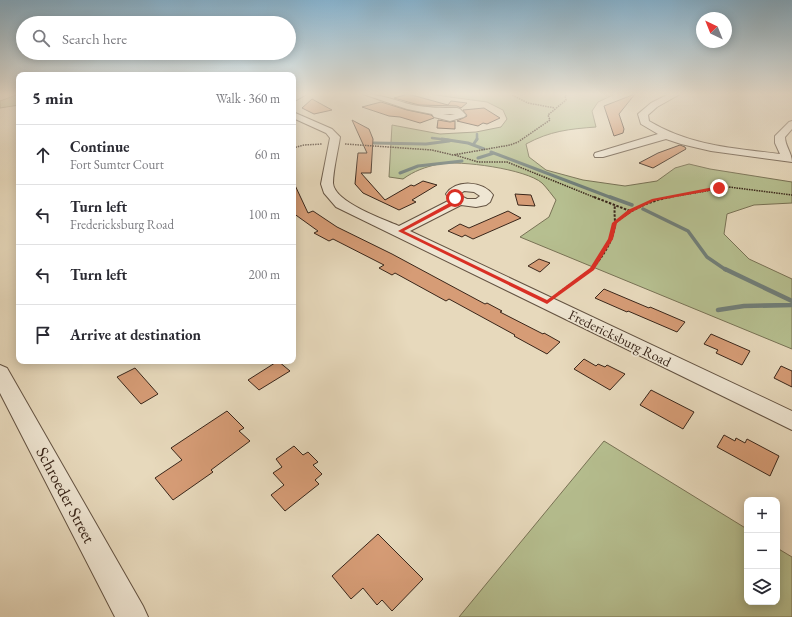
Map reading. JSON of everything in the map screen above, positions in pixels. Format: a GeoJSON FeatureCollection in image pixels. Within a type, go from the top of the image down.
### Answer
{"type":"FeatureCollection","features":[{"type":"Feature","properties":{"kind":"street"},"geometry":{"type":"LineString","coordinates":[[311,123],[330,131],[335,137],[334,144]]}},
{"type":"Feature","properties":{"kind":"street"},"geometry":{"type":"LineString","coordinates":[[645,123],[684,142],[723,150],[790,159]]}},
{"type":"Feature","properties":{"kind":"street"},"geometry":{"type":"LineString","coordinates":[[790,159],[780,143],[780,136],[792,124]]}},
{"type":"Feature","properties":{"kind":"street"},"geometry":{"type":"LineString","coordinates":[[599,155],[629,145],[668,135]]}},
{"type":"Feature","properties":{"kind":"street","name":"Fredericksburg Road"},"geometry":{"type":"LineString","coordinates":[[334,144],[327,184],[330,193],[341,204],[400,231],[792,421]]}},
{"type":"Feature","properties":{"kind":"street"},"geometry":{"type":"LineString","coordinates":[[400,231],[459,200]]}},
{"type":"Feature","properties":{"kind":"street","name":"Schroeder Street"},"geometry":{"type":"LineString","coordinates":[[0,373],[132,617]]}},
{"type":"Feature","properties":{"kind":"path"},"geometry":{"type":"LineString","coordinates":[[453,155],[479,152],[510,145],[523,139],[546,123]]}},
{"type":"Feature","properties":{"kind":"path"},"geometry":{"type":"LineString","coordinates":[[296,147],[304,145],[361,144],[386,148],[432,150],[484,163],[507,162],[630,211]]}},
{"type":"Feature","properties":{"kind":"path"},"geometry":{"type":"LineString","coordinates":[[468,158],[472,153]]}},
{"type":"Feature","properties":{"kind":"path"},"geometry":{"type":"LineString","coordinates":[[615,223],[630,211],[644,204],[667,197],[729,187],[792,195]]}},
{"type":"Feature","properties":{"kind":"path"},"geometry":{"type":"LineString","coordinates":[[547,302],[592,269],[611,239],[615,223],[613,213],[615,205]]}},
{"type":"Feature","properties":{"kind":"green space"},"geometry":{"type":"Polygon","coordinates":[[[504,123],[595,123],[596,127],[560,131],[543,136],[526,144],[529,157],[546,170],[583,180],[625,186],[657,181],[675,168],[689,164],[710,169],[792,182],[792,203],[754,205],[727,214],[724,234],[749,259],[792,279],[792,349],[520,237],[549,217],[556,200],[542,183],[534,178],[508,170],[462,163],[439,164],[424,168],[403,179],[389,177],[392,125],[440,134],[476,132],[501,127],[504,123]]]}},
{"type":"Feature","properties":{"kind":"green space"},"geometry":{"type":"Polygon","coordinates":[[[604,441],[744,527],[744,605],[780,605],[780,550],[792,557],[792,617],[459,617],[604,441]]]}},
{"type":"Feature","properties":{"kind":"building"},"geometry":{"type":"Polygon","coordinates":[[[353,123],[357,123],[369,129],[373,139],[371,173],[361,173],[385,200],[411,185],[414,186],[423,181],[437,185],[412,200],[416,202],[399,210],[363,193],[355,184],[358,153],[367,153],[353,123]]]}},
{"type":"Feature","properties":{"kind":"building"},"geometry":{"type":"Polygon","coordinates":[[[438,123],[455,123],[455,129],[437,128],[438,123]]]}},
{"type":"Feature","properties":{"kind":"building"},"geometry":{"type":"Polygon","coordinates":[[[465,123],[490,123],[483,123],[478,126],[465,123]]]}},
{"type":"Feature","properties":{"kind":"building"},"geometry":{"type":"Polygon","coordinates":[[[610,123],[622,123],[624,129],[623,133],[614,136],[610,123]]]}},
{"type":"Feature","properties":{"kind":"building"},"geometry":{"type":"Polygon","coordinates":[[[680,145],[686,149],[653,168],[639,163],[658,153],[680,145]]]}},
{"type":"Feature","properties":{"kind":"building"},"geometry":{"type":"Polygon","coordinates":[[[296,187],[308,213],[313,211],[337,227],[392,254],[485,304],[487,303],[502,311],[500,312],[560,342],[547,354],[449,299],[446,301],[395,273],[392,275],[379,268],[384,265],[333,239],[329,241],[314,233],[318,231],[296,215],[296,187]]]}},
{"type":"Feature","properties":{"kind":"building"},"geometry":{"type":"Polygon","coordinates":[[[515,194],[531,195],[535,206],[518,205],[515,194]]]}},
{"type":"Feature","properties":{"kind":"building"},"geometry":{"type":"Polygon","coordinates":[[[508,211],[521,218],[473,239],[465,235],[462,237],[448,231],[460,224],[469,228],[508,211]]]}},
{"type":"Feature","properties":{"kind":"building"},"geometry":{"type":"Polygon","coordinates":[[[539,259],[550,263],[540,272],[528,266],[539,259]]]}},
{"type":"Feature","properties":{"kind":"building"},"geometry":{"type":"Polygon","coordinates":[[[604,289],[685,322],[677,332],[595,298],[604,289]]]}},
{"type":"Feature","properties":{"kind":"building"},"geometry":{"type":"Polygon","coordinates":[[[711,334],[750,351],[742,365],[716,353],[718,350],[704,344],[711,334]]]}},
{"type":"Feature","properties":{"kind":"building"},"geometry":{"type":"Polygon","coordinates":[[[584,359],[596,366],[598,364],[605,367],[607,365],[625,374],[610,390],[574,369],[584,359]]]}},
{"type":"Feature","properties":{"kind":"building"},"geometry":{"type":"Polygon","coordinates":[[[273,364],[282,364],[290,371],[259,390],[248,380],[273,364]]]}},
{"type":"Feature","properties":{"kind":"building"},"geometry":{"type":"Polygon","coordinates":[[[781,366],[792,371],[792,387],[774,378],[781,366]]]}},
{"type":"Feature","properties":{"kind":"building"},"geometry":{"type":"Polygon","coordinates":[[[135,368],[158,394],[141,404],[117,377],[135,368]]]}},
{"type":"Feature","properties":{"kind":"building"},"geometry":{"type":"Polygon","coordinates":[[[651,390],[694,412],[683,429],[640,405],[651,390]]]}},
{"type":"Feature","properties":{"kind":"building"},"geometry":{"type":"Polygon","coordinates":[[[227,411],[244,428],[239,431],[250,441],[211,470],[213,472],[173,500],[155,478],[182,460],[171,448],[227,411]]]}},
{"type":"Feature","properties":{"kind":"building"},"geometry":{"type":"Polygon","coordinates":[[[724,435],[735,441],[736,438],[745,443],[747,439],[779,456],[770,476],[717,447],[724,435]]]}},
{"type":"Feature","properties":{"kind":"building"},"geometry":{"type":"Polygon","coordinates":[[[294,446],[303,455],[308,452],[318,462],[313,465],[322,474],[315,480],[319,484],[285,511],[271,495],[284,485],[273,473],[282,467],[276,459],[294,446]]]}},
{"type":"Feature","properties":{"kind":"building"},"geometry":{"type":"Polygon","coordinates":[[[378,534],[423,579],[392,611],[382,600],[377,605],[363,588],[351,599],[332,576],[378,534]]]}},
{"type":"Feature","properties":{"kind":"waterway"},"geometry":{"type":"LineString","coordinates":[[477,134],[477,139]]}},
{"type":"Feature","properties":{"kind":"waterway"},"geometry":{"type":"LineString","coordinates":[[432,138],[447,140]]}},
{"type":"Feature","properties":{"kind":"waterway"},"geometry":{"type":"LineString","coordinates":[[442,139],[447,140]]}},
{"type":"Feature","properties":{"kind":"waterway"},"geometry":{"type":"LineString","coordinates":[[473,145],[477,139]]}},
{"type":"Feature","properties":{"kind":"waterway"},"geometry":{"type":"LineString","coordinates":[[447,140],[473,145]]}},
{"type":"Feature","properties":{"kind":"waterway"},"geometry":{"type":"LineString","coordinates":[[374,143],[426,144],[449,141]]}},
{"type":"Feature","properties":{"kind":"waterway"},"geometry":{"type":"LineString","coordinates":[[473,145],[484,149]]}},
{"type":"Feature","properties":{"kind":"waterway"},"geometry":{"type":"LineString","coordinates":[[478,158],[494,153]]}},
{"type":"Feature","properties":{"kind":"waterway"},"geometry":{"type":"LineString","coordinates":[[494,153],[612,198]]}},
{"type":"Feature","properties":{"kind":"waterway"},"geometry":{"type":"LineString","coordinates":[[400,173],[418,166],[462,161]]}},
{"type":"Feature","properties":{"kind":"waterway"},"geometry":{"type":"LineString","coordinates":[[610,197],[632,205]]}},
{"type":"Feature","properties":{"kind":"waterway"},"geometry":{"type":"LineString","coordinates":[[643,209],[688,231],[707,257],[726,270]]}},
{"type":"Feature","properties":{"kind":"waterway"},"geometry":{"type":"LineString","coordinates":[[725,269],[792,301]]}},
{"type":"Feature","properties":{"kind":"waterway"},"geometry":{"type":"LineString","coordinates":[[718,310],[744,306],[792,305]]}},
{"type":"Feature","properties":{"kind":"route"},"geometry":{"type":"LineString","coordinates":[[455,198],[459,200],[400,231],[547,302],[592,269],[611,239],[615,223],[630,211],[653,200],[719,188]]}}]}
